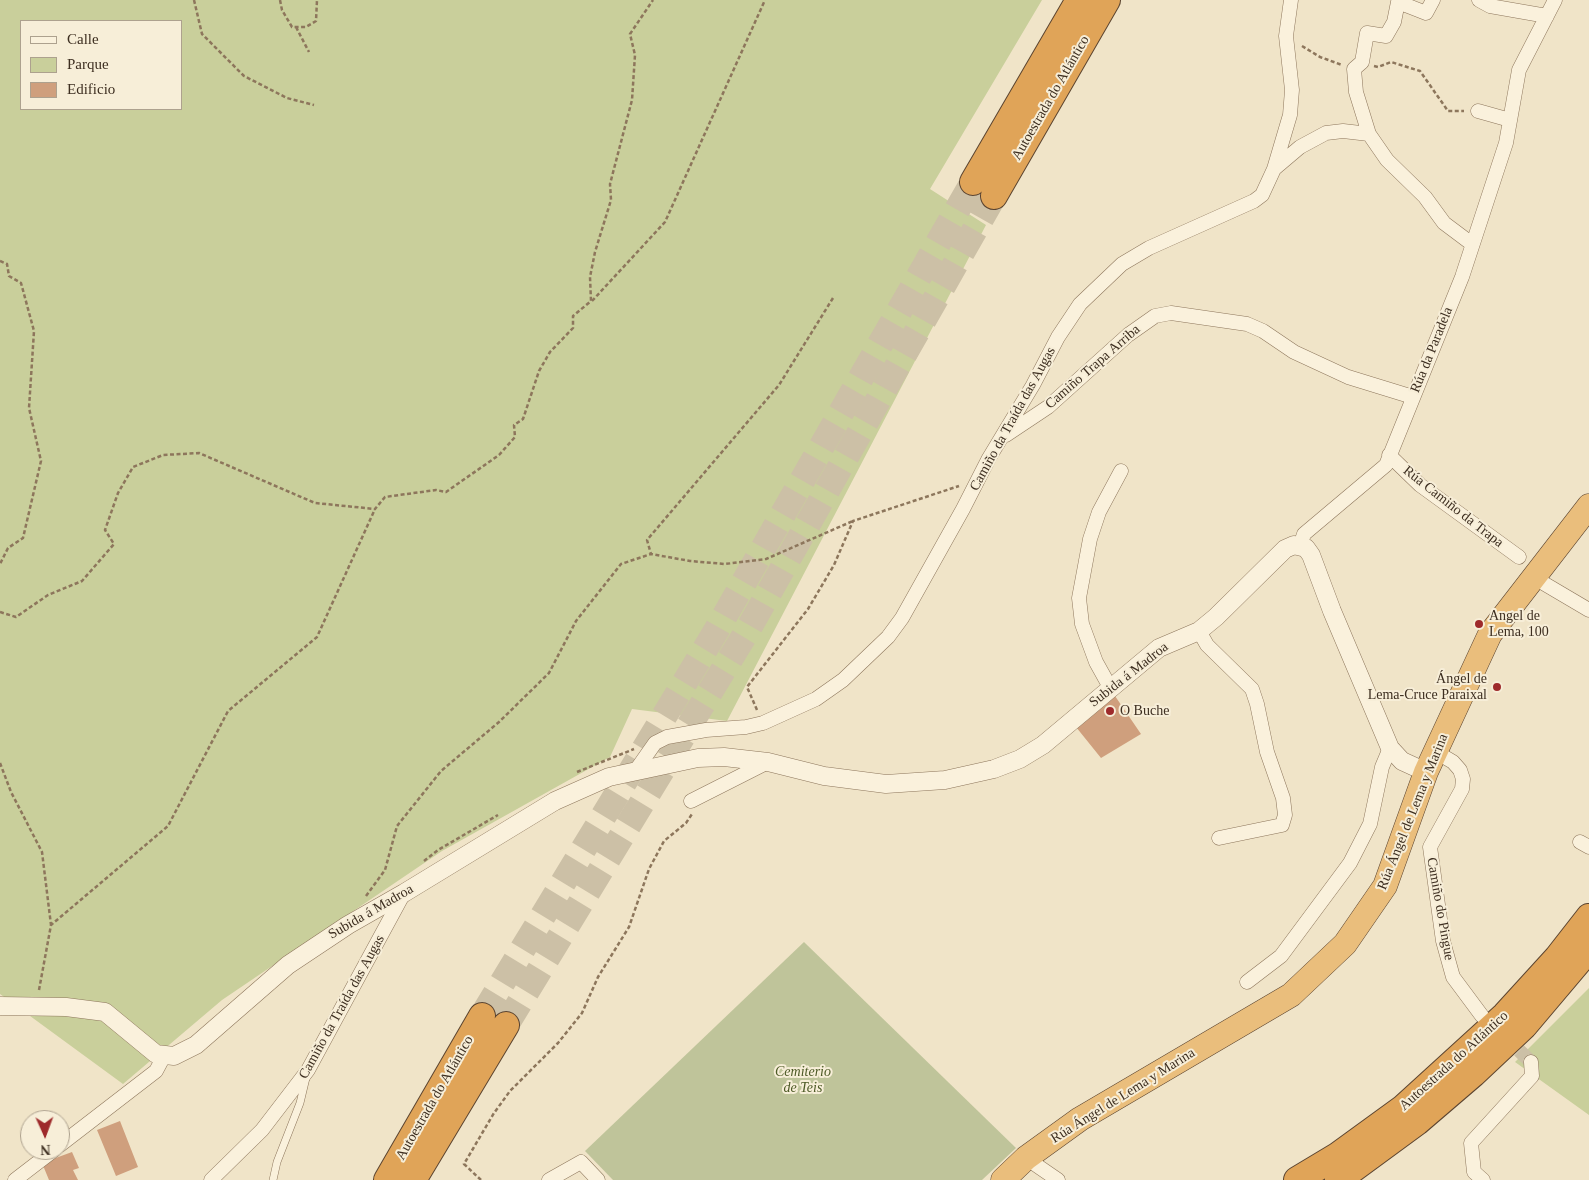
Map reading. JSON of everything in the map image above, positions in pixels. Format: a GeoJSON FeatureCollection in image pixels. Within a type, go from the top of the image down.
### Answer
{"type":"FeatureCollection","features":[{"type":"Feature","properties":{"kind":"highway","name":"Autoestrada do Atlántico"},"geometry":{"type":"LineString","coordinates":[[1079,0],[984,189],[1107,0]]}},
{"type":"Feature","properties":{"kind":"highway","name":"Rúa Ángel de Lema y Marina"},"geometry":{"type":"LineString","coordinates":[[1003,1180],[1026,1158],[1080,1119],[1291,995],[1345,944],[1385,886],[1431,762],[1490,634],[1589,506]]}},
{"type":"Feature","properties":{"kind":"highway","name":"Autoestrada do Atlántico"},"geometry":{"type":"LineString","coordinates":[[1297,1180],[1337,1156],[1410,1102],[1505,1015],[1557,958],[1589,918]]}},
{"type":"Feature","properties":{"kind":"highway","name":"Autoestrada do Atlántico"},"geometry":{"type":"LineString","coordinates":[[1338,1180],[1417,1122],[1473,1074],[1524,1026],[1589,949]]}},
{"type":"Feature","properties":{"kind":"highway","name":"Autoestrada do Atlántico"},"geometry":{"type":"LineString","coordinates":[[387,1180],[494,1021],[413,1180]]}},
{"type":"Feature","properties":{"kind":"street","name":"Camiño da Traída das Augas"},"geometry":{"type":"LineString","coordinates":[[636,770],[655,743],[666,737],[746,727],[763,723],[816,700],[843,680],[888,637],[912,602],[977,480],[1033,385],[1058,337],[1080,304],[1122,264],[1149,248],[1254,201],[1267,187],[1290,115],[1292,90],[1286,36],[1291,0]]}},
{"type":"Feature","properties":{"kind":"street"},"geometry":{"type":"LineString","coordinates":[[1433,0],[1426,13],[1398,2],[1394,22],[1386,36],[1367,33],[1358,65],[1356,92],[1369,134],[1387,160],[1425,197],[1444,222],[1472,244]]}},
{"type":"Feature","properties":{"kind":"street"},"geometry":{"type":"LineString","coordinates":[[1479,0],[1490,6],[1547,16]]}},
{"type":"Feature","properties":{"kind":"street","name":"Rúa da Paradela"},"geometry":{"type":"LineString","coordinates":[[1300,546],[1304,534],[1386,465],[1472,244],[1506,143],[1519,70],[1555,0]]}},
{"type":"Feature","properties":{"kind":"street"},"geometry":{"type":"LineString","coordinates":[[1478,111],[1510,120]]}},
{"type":"Feature","properties":{"kind":"street"},"geometry":{"type":"LineString","coordinates":[[1274,169],[1300,147],[1326,133],[1344,131],[1369,134]]}},
{"type":"Feature","properties":{"kind":"street","name":"Camiño Trapa Arriba"},"geometry":{"type":"LineString","coordinates":[[1001,438],[1048,407],[1128,335],[1156,316],[1171,313],[1247,324],[1263,331],[1294,352],[1348,377],[1413,397]]}},
{"type":"Feature","properties":{"kind":"street","name":"Rúa Camiño da Trapa"},"geometry":{"type":"LineString","coordinates":[[1390,455],[1420,484],[1519,558]]}},
{"type":"Feature","properties":{"kind":"street"},"geometry":{"type":"LineString","coordinates":[[1110,689],[1096,662],[1085,632],[1079,598],[1090,539],[1099,512],[1121,471]]}},
{"type":"Feature","properties":{"kind":"street","name":"Subida á Madroa"},"geometry":{"type":"LineString","coordinates":[[164,1056],[174,1056],[196,1045],[288,965],[348,925],[404,894],[555,801],[601,781],[636,770],[698,758],[724,757],[768,762],[824,776],[864,783],[914,784],[964,776],[1020,759],[1043,745],[1159,648],[1199,631],[1285,550],[1294,545],[1300,546]]}},
{"type":"Feature","properties":{"kind":"street"},"geometry":{"type":"LineString","coordinates":[[1300,546],[1311,555],[1335,620],[1390,748],[1402,761],[1431,762]]}},
{"type":"Feature","properties":{"kind":"street"},"geometry":{"type":"LineString","coordinates":[[1533,577],[1586,605]]}},
{"type":"Feature","properties":{"kind":"street"},"geometry":{"type":"LineString","coordinates":[[1199,631],[1207,645],[1252,689],[1267,752],[1283,798],[1285,814],[1282,825],[1219,838]]}},
{"type":"Feature","properties":{"kind":"street"},"geometry":{"type":"LineString","coordinates":[[1247,982],[1281,956],[1350,863],[1370,824],[1382,767],[1390,748]]}},
{"type":"Feature","properties":{"kind":"street"},"geometry":{"type":"LineString","coordinates":[[691,801],[768,762]]}},
{"type":"Feature","properties":{"kind":"street","name":"Camiño do Pingue"},"geometry":{"type":"LineString","coordinates":[[1431,762],[1453,762],[1460,770],[1463,779],[1462,789],[1430,847],[1443,941],[1453,977],[1482,1016]]}},
{"type":"Feature","properties":{"kind":"street","name":"Camiño da Traída das Augas"},"geometry":{"type":"LineString","coordinates":[[211,1180],[262,1130],[308,1070],[404,894]]}},
{"type":"Feature","properties":{"kind":"street"},"geometry":{"type":"LineString","coordinates":[[0,1006],[91,1009],[105,1012],[148,1049],[164,1056],[156,1071],[70,1137]]}},
{"type":"Feature","properties":{"kind":"street"},"geometry":{"type":"LineString","coordinates":[[1483,1180],[1474,1172],[1471,1143],[1532,1076],[1531,1062]]}},
{"type":"Feature","properties":{"kind":"street"},"geometry":{"type":"LineString","coordinates":[[1026,1158],[1058,1180]]}},
{"type":"Feature","properties":{"kind":"street"},"geometry":{"type":"LineString","coordinates":[[15,1180],[41,1160]]}},
{"type":"Feature","properties":{"kind":"street"},"geometry":{"type":"LineString","coordinates":[[549,1180],[581,1162],[598,1180]]}},
{"type":"Feature","properties":{"kind":"lane"},"geometry":{"type":"LineString","coordinates":[[273,1180],[277,1162],[300,1103],[308,1070]]}},
{"type":"Feature","properties":{"kind":"path"},"geometry":{"type":"LineString","coordinates":[[194,0],[202,34],[244,76],[287,98],[314,106]]}},
{"type":"Feature","properties":{"kind":"path"},"geometry":{"type":"LineString","coordinates":[[280,0],[282,10],[292,26],[296,27],[306,27],[316,21],[317,0]]}},
{"type":"Feature","properties":{"kind":"path"},"geometry":{"type":"LineString","coordinates":[[591,301],[590,277],[595,252],[611,200],[610,184],[632,100],[635,54],[630,34],[653,0]]}},
{"type":"Feature","properties":{"kind":"path"},"geometry":{"type":"LineString","coordinates":[[51,925],[168,826],[228,711],[316,637],[375,509],[385,497],[436,490],[446,492],[499,455],[515,437],[514,426],[523,419],[539,371],[550,352],[573,328],[573,316],[591,301],[665,222],[765,0]]}},
{"type":"Feature","properties":{"kind":"path"},"geometry":{"type":"LineString","coordinates":[[296,27],[309,52]]}},
{"type":"Feature","properties":{"kind":"path"},"geometry":{"type":"LineString","coordinates":[[1286,36],[1320,57],[1378,67],[1391,62],[1420,71],[1448,111]]}},
{"type":"Feature","properties":{"kind":"path"},"geometry":{"type":"LineString","coordinates":[[0,262],[7,264],[9,276],[20,283],[34,331],[29,408],[41,462],[23,538],[8,548],[0,564]]}},
{"type":"Feature","properties":{"kind":"path"},"geometry":{"type":"LineString","coordinates":[[651,554],[647,540],[779,385],[833,298]]}},
{"type":"Feature","properties":{"kind":"path"},"geometry":{"type":"LineString","coordinates":[[0,612],[16,617],[48,595],[82,581],[114,544],[105,530],[118,493],[133,467],[163,454],[199,453],[315,503],[375,509]]}},
{"type":"Feature","properties":{"kind":"path"},"geometry":{"type":"LineString","coordinates":[[366,896],[385,870],[397,826],[441,771],[499,722],[549,673],[576,621],[622,564],[651,554],[690,561],[725,564],[766,559],[852,521],[977,480]]}},
{"type":"Feature","properties":{"kind":"path"},"geometry":{"type":"LineString","coordinates":[[763,723],[747,687],[808,609],[834,565],[852,521]]}},
{"type":"Feature","properties":{"kind":"path"},"geometry":{"type":"LineString","coordinates":[[0,763],[10,792],[42,852],[51,925],[36,1007]]}},
{"type":"Feature","properties":{"kind":"path"},"geometry":{"type":"LineString","coordinates":[[481,1180],[464,1164],[494,1113],[510,1091],[558,1043],[582,1013],[598,977],[629,927],[649,869],[664,840],[686,823],[697,807],[691,801]]}},
{"type":"Feature","properties":{"kind":"green space"},"geometry":{"type":"Polygon","coordinates":[[[0,0],[1042,0],[930,189],[986,225],[727,721],[632,709],[610,757],[442,851],[222,1000],[123,1084],[0,994],[0,0]]]}},
{"type":"Feature","properties":{"kind":"green space","name":"Cemiterio de Teis"},"geometry":{"type":"Polygon","coordinates":[[[804,942],[1016,1148],[982,1180],[613,1180],[585,1151],[804,942]]]}},
{"type":"Feature","properties":{"kind":"green space"},"geometry":{"type":"Polygon","coordinates":[[[1589,988],[1589,1115],[1515,1062],[1589,988]]]}},
{"type":"Feature","properties":{"kind":"building","name":"O Buche"},"geometry":{"type":"Polygon","coordinates":[[[1115,696],[1141,734],[1101,758],[1076,727],[1115,696]]]}},
{"type":"Feature","properties":{"kind":"building"},"geometry":{"type":"Polygon","coordinates":[[[120,1121],[138,1167],[116,1176],[97,1130],[120,1121]]]}},
{"type":"Feature","properties":{"kind":"building"},"geometry":{"type":"Polygon","coordinates":[[[72,1152],[79,1168],[73,1170],[78,1180],[49,1180],[42,1163],[50,1160],[70,1160],[70,1153],[72,1152]]]}},
{"type":"Feature","properties":{"kind":"tunnel"},"geometry":{"type":"LineString","coordinates":[[482,1016],[716,631],[973,182]]}},
{"type":"Feature","properties":{"kind":"tunnel"},"geometry":{"type":"LineString","coordinates":[[506,1025],[746,633],[994,196]]}},
{"type":"Feature","properties":{"kind":"tunnel"},"geometry":{"type":"LineString","coordinates":[[1504,1036],[1531,1062]]}},
{"type":"Feature","properties":{"kind":"place","name":"Angel de Lema, 100"},"geometry":{"type":"Point","coordinates":[1479,624]}},
{"type":"Feature","properties":{"kind":"place","name":"Ángel de Lema-Cruce Paraixal"},"geometry":{"type":"Point","coordinates":[1497,687]}},
{"type":"Feature","properties":{"kind":"place","name":"O Buche"},"geometry":{"type":"Point","coordinates":[1110,711]}}]}
